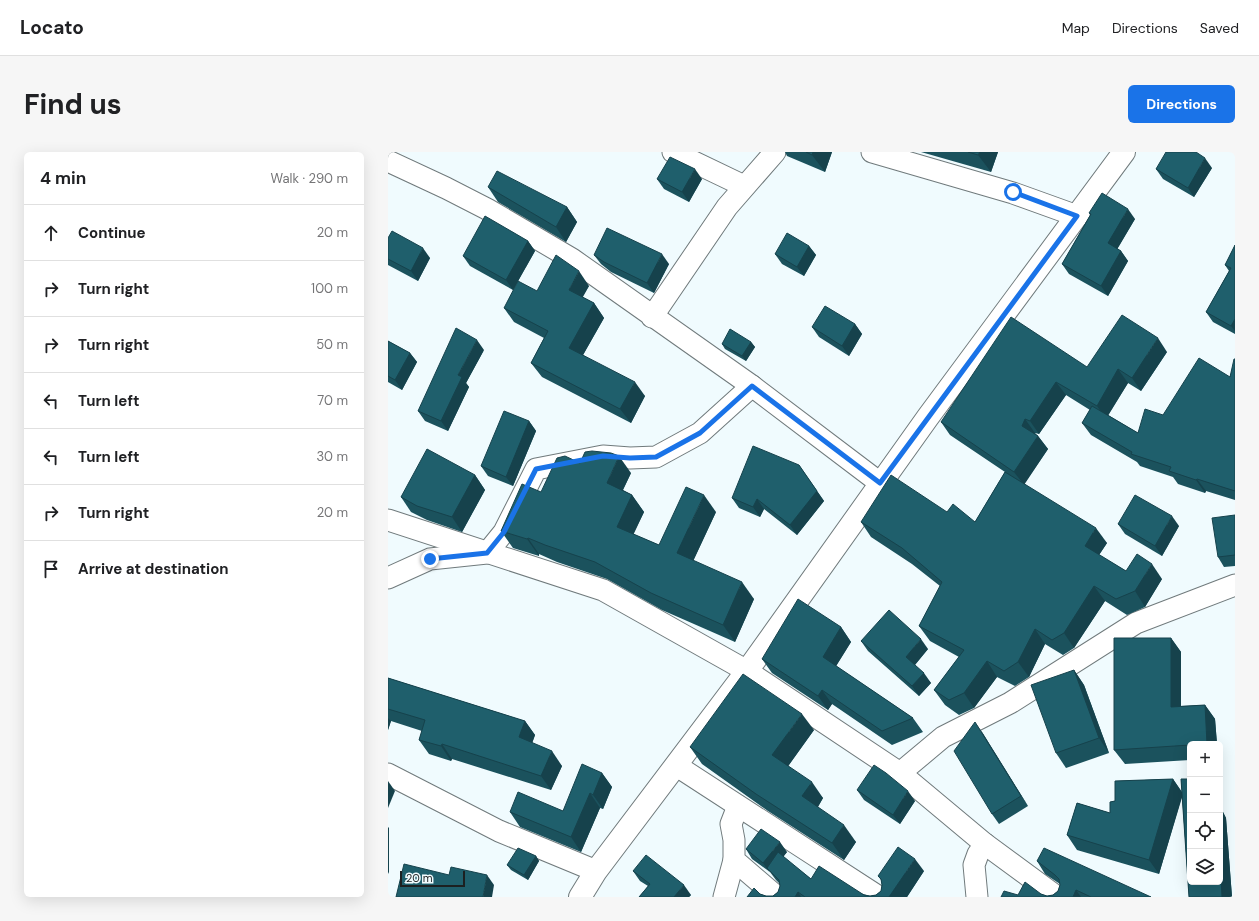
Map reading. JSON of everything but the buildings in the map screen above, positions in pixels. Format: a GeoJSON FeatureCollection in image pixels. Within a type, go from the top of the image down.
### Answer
{"type":"FeatureCollection","features":[{"type":"Feature","properties":{"kind":"street"},"geometry":{"type":"LineString","coordinates":[[673,152],[744,186]]}},
{"type":"Feature","properties":{"kind":"street"},"geometry":{"type":"LineString","coordinates":[[652,317],[727,207],[775,152]]}},
{"type":"Feature","properties":{"kind":"street"},"geometry":{"type":"LineString","coordinates":[[872,152],[1013,192],[1077,216]]}},
{"type":"Feature","properties":{"kind":"street"},"geometry":{"type":"LineString","coordinates":[[580,897],[596,871],[677,766],[880,483],[1124,152]]}},
{"type":"Feature","properties":{"kind":"street"},"geometry":{"type":"LineString","coordinates":[[388,161],[487,209],[572,259],[652,317],[752,386],[880,483]]}},
{"type":"Feature","properties":{"kind":"street"},"geometry":{"type":"LineString","coordinates":[[388,578],[430,559],[487,553],[504,532],[536,469],[603,456],[630,458],[656,457],[700,433],[752,386]]}},
{"type":"Feature","properties":{"kind":"street"},"geometry":{"type":"LineString","coordinates":[[388,520],[603,590],[747,670],[900,773],[985,844],[1058,897]]}},
{"type":"Feature","properties":{"kind":"street"},"geometry":{"type":"LineString","coordinates":[[900,773],[943,737],[1010,703],[1136,623],[1235,585]]}},
{"type":"Feature","properties":{"kind":"street"},"geometry":{"type":"LineString","coordinates":[[677,766],[879,897]]}},
{"type":"Feature","properties":{"kind":"street"},"geometry":{"type":"LineString","coordinates":[[388,774],[499,831],[596,871]]}},
{"type":"Feature","properties":{"kind":"street"},"geometry":{"type":"LineString","coordinates":[[724,897],[734,860],[734,840],[731,824],[738,806]]}},
{"type":"Feature","properties":{"kind":"street"},"geometry":{"type":"LineString","coordinates":[[977,897],[974,865],[978,854],[985,844]]}},
{"type":"Feature","properties":{"kind":"street"},"geometry":{"type":"LineString","coordinates":[[734,860],[777,897]]}},
{"type":"Feature","properties":{"kind":"route"},"geometry":{"type":"LineString","coordinates":[[430,559],[487,553],[504,532],[536,469],[603,456],[630,458],[656,457],[700,433],[752,386],[880,483],[1077,216],[1013,192]]}}]}
